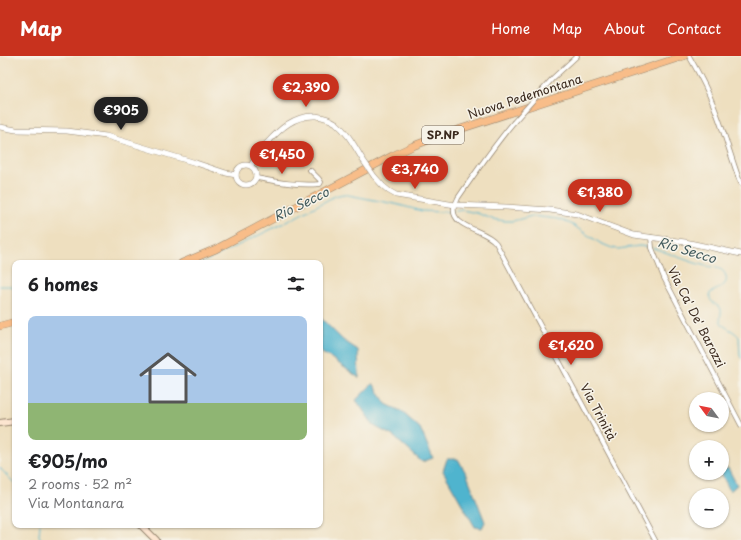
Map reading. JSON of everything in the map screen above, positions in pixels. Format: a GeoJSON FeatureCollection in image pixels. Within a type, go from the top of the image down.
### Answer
{"type":"FeatureCollection","features":[{"type":"Feature","properties":{"kind":"main road","name":"Nuova Pedemontana"},"geometry":{"type":"LineString","coordinates":[[189,260],[216,248],[413,146],[448,133],[684,56]]}},
{"type":"Feature","properties":{"kind":"main road"},"geometry":{"type":"LineString","coordinates":[[0,326],[12,323]]}},
{"type":"Feature","properties":{"kind":"main road"},"geometry":{"type":"LineString","coordinates":[[0,423],[12,421]]}},
{"type":"Feature","properties":{"kind":"main road"},"geometry":{"type":"LineString","coordinates":[[144,528],[156,540]]}},
{"type":"Feature","properties":{"kind":"street"},"geometry":{"type":"LineString","coordinates":[[454,206],[500,138],[553,78],[577,56]]}},
{"type":"Feature","properties":{"kind":"street"},"geometry":{"type":"LineString","coordinates":[[689,56],[708,93],[741,183]]}},
{"type":"Feature","properties":{"kind":"street"},"geometry":{"type":"LineString","coordinates":[[251,166],[258,153],[282,128],[297,119],[309,116],[325,118],[334,122],[345,132],[374,176],[388,191],[396,195],[454,206],[506,206],[577,214],[634,235],[685,242],[741,254]]}},
{"type":"Feature","properties":{"kind":"street"},"geometry":{"type":"LineString","coordinates":[[0,127],[16,130],[67,131],[106,136],[236,175]]}},
{"type":"Feature","properties":{"kind":"street"},"geometry":{"type":"LineString","coordinates":[[244,165],[251,166],[256,171],[256,178],[253,184],[243,185],[238,181],[236,171],[244,165]]}},
{"type":"Feature","properties":{"kind":"street"},"geometry":{"type":"LineString","coordinates":[[256,178],[285,184],[320,184],[321,182],[319,179],[310,170]]}},
{"type":"Feature","properties":{"kind":"street","name":"Via Trinità"},"geometry":{"type":"LineString","coordinates":[[454,206],[454,213],[457,220],[489,236],[496,243],[655,540]]}},
{"type":"Feature","properties":{"kind":"street","name":"Via Ca' De' Barozzi"},"geometry":{"type":"LineString","coordinates":[[652,237],[652,247],[664,278],[741,424]]}},
{"type":"Feature","properties":{"kind":"water"},"geometry":{"type":"Polygon","coordinates":[[[323,320],[343,340],[358,350],[359,378],[323,354],[323,320]]]}},
{"type":"Feature","properties":{"kind":"water"},"geometry":{"type":"Polygon","coordinates":[[[373,383],[386,404],[401,411],[420,428],[433,458],[422,462],[393,436],[374,426],[356,400],[373,383]]]}},
{"type":"Feature","properties":{"kind":"water"},"geometry":{"type":"Polygon","coordinates":[[[447,459],[458,459],[467,475],[485,522],[482,528],[475,527],[443,471],[447,459]]]}},
{"type":"Feature","properties":{"kind":"water"},"geometry":{"type":"Polygon","coordinates":[[[729,470],[737,485],[730,491],[724,480],[729,480],[729,470]]]}},
{"type":"Feature","properties":{"kind":"waterway","name":"Rio Secco"},"geometry":{"type":"LineString","coordinates":[[208,260],[335,196],[343,194],[422,211],[453,211]]}},
{"type":"Feature","properties":{"kind":"waterway","name":"Rio Secco"},"geometry":{"type":"LineString","coordinates":[[456,211],[462,210],[477,213],[492,219],[505,221],[513,221],[532,216],[558,219],[571,224],[600,243],[612,248],[618,249],[639,246],[650,247]]}},
{"type":"Feature","properties":{"kind":"waterway","name":"Rio Secco"},"geometry":{"type":"LineString","coordinates":[[653,248],[697,264],[718,268],[724,272],[726,278],[725,284],[710,293],[710,298],[712,302],[721,309],[720,320],[722,324],[739,337],[741,358]]}},
{"type":"Feature","properties":{"kind":"waterway","name":"Rio Secco"},"geometry":{"type":"LineString","coordinates":[[0,286],[12,287]]}},
{"type":"Feature","properties":{"kind":"waterway"},"geometry":{"type":"LineString","coordinates":[[0,468],[12,481]]}},
{"type":"Feature","properties":{"kind":"waterway"},"geometry":{"type":"LineString","coordinates":[[40,528],[39,536],[42,540]]}}]}
